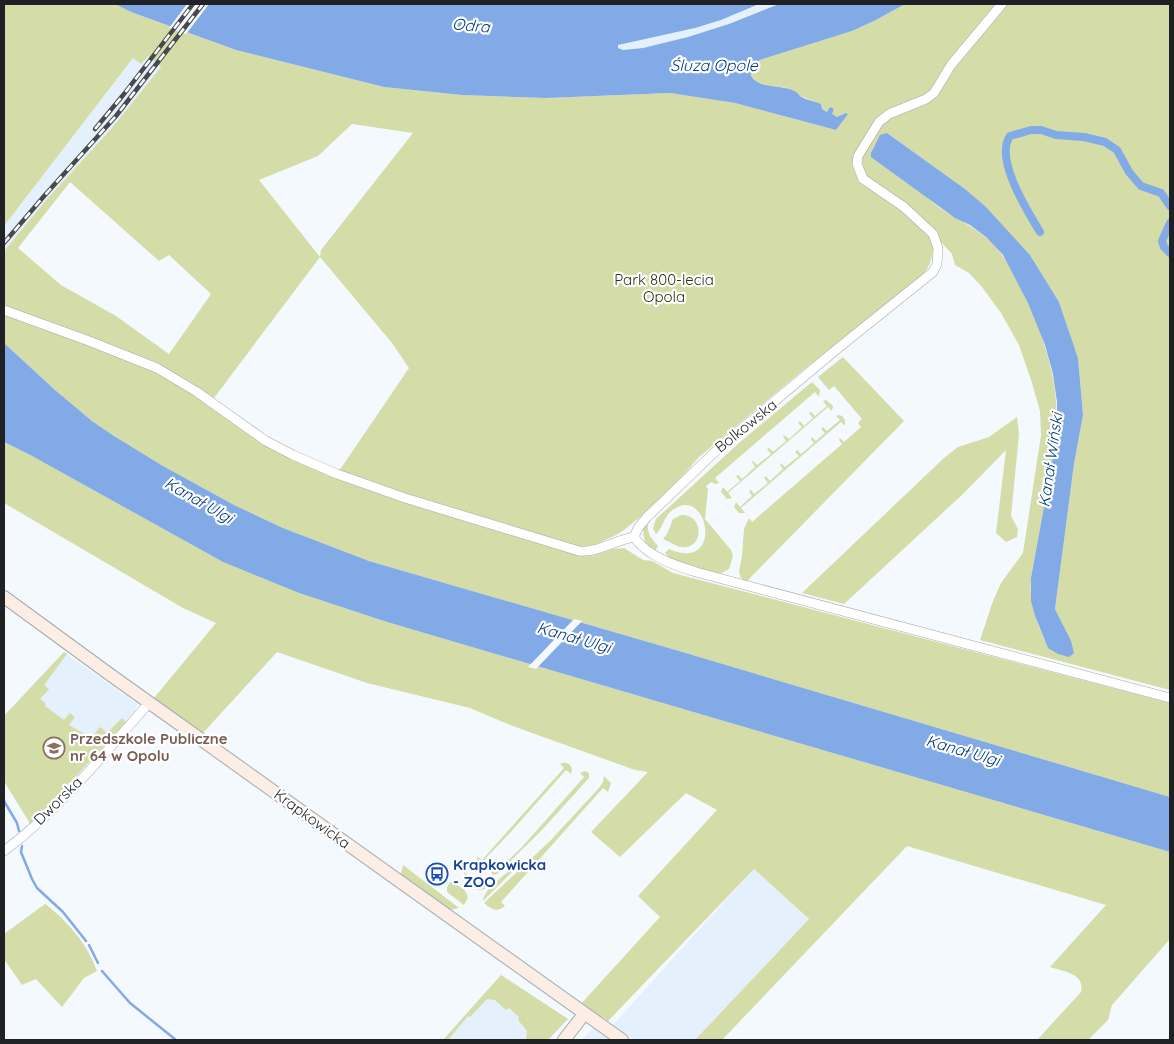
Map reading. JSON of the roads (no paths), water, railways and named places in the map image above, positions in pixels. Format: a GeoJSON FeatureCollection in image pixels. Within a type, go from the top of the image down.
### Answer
{"type":"FeatureCollection","features":[{"type":"Feature","properties":{"kind":"street","name":"Bolkowska"},"geometry":{"type":"LineString","coordinates":[[634,537],[638,528],[647,517],[721,446],[933,272],[937,264],[938,248],[933,234],[904,208],[863,179],[857,164],[858,156],[879,122],[889,114],[926,99],[934,93],[951,65],[1002,4]]}},
{"type":"Feature","properties":{"kind":"street"},"geometry":{"type":"LineString","coordinates":[[4,310],[157,368],[197,392],[266,441],[364,485],[579,551],[594,551],[622,539],[634,537],[639,544],[672,564],[731,582],[1170,698]]}},
{"type":"Feature","properties":{"kind":"street","name":"Krapkowicka"},"geometry":{"type":"LineString","coordinates":[[4,597],[149,703],[622,1040]]}},
{"type":"Feature","properties":{"kind":"street","name":"Dworska"},"geometry":{"type":"LineString","coordinates":[[4,851],[62,800],[149,703]]}},
{"type":"Feature","properties":{"kind":"street"},"geometry":{"type":"LineString","coordinates":[[564,1040],[584,1014]]}},
{"type":"Feature","properties":{"kind":"water"},"geometry":{"type":"Polygon","coordinates":[[[115,4],[759,4],[721,20],[695,28],[618,45],[618,48],[623,50],[643,48],[688,37],[729,24],[779,4],[905,4],[852,31],[760,60],[750,67],[751,76],[760,83],[795,91],[802,97],[821,104],[822,109],[827,112],[830,107],[834,109],[832,114],[837,117],[845,113],[848,114],[836,130],[735,103],[670,93],[546,98],[462,95],[384,87],[236,50],[131,12],[115,4]]]}},
{"type":"Feature","properties":{"kind":"water"},"geometry":{"type":"Polygon","coordinates":[[[887,133],[965,189],[986,207],[1030,255],[1059,302],[1078,358],[1083,415],[1074,464],[1055,609],[1071,641],[1074,653],[1069,657],[1058,654],[1048,648],[1031,601],[1031,578],[1055,446],[1057,422],[1057,402],[1053,374],[1045,345],[1028,303],[1003,255],[986,237],[970,225],[955,218],[871,157],[871,153],[880,135],[887,133]]]}},
{"type":"Feature","properties":{"kind":"water","name":"Kanał Ulgi"},"geometry":{"type":"Polygon","coordinates":[[[4,343],[55,390],[92,421],[114,436],[163,466],[234,505],[283,528],[369,561],[1170,797],[1170,852],[387,622],[299,593],[223,562],[4,442],[4,343]]]}},
{"type":"Feature","properties":{"kind":"waterway"},"geometry":{"type":"LineString","coordinates":[[1040,232],[1014,185],[1006,158],[1006,146],[1010,136],[1031,130],[1041,130],[1056,135],[1084,137],[1105,142],[1117,150],[1129,172],[1141,186],[1161,193],[1170,206]]}},
{"type":"Feature","properties":{"kind":"waterway"},"geometry":{"type":"LineString","coordinates":[[1170,223],[1162,241],[1164,247],[1170,253]]}},
{"type":"Feature","properties":{"kind":"waterway"},"geometry":{"type":"LineString","coordinates":[[4,801],[17,823],[19,831]]}},
{"type":"Feature","properties":{"kind":"waterway"},"geometry":{"type":"LineString","coordinates":[[22,846],[21,852],[37,888],[63,912],[86,941]]}},
{"type":"Feature","properties":{"kind":"waterway"},"geometry":{"type":"LineString","coordinates":[[89,945],[98,963]]}},
{"type":"Feature","properties":{"kind":"waterway"},"geometry":{"type":"LineString","coordinates":[[102,971],[130,1003],[176,1040]]}},
{"type":"Feature","properties":{"kind":"railway"},"geometry":{"type":"LineString","coordinates":[[95,129],[193,4]]}},
{"type":"Feature","properties":{"kind":"railway"},"geometry":{"type":"LineString","coordinates":[[4,243],[116,116],[203,4]]}},
{"type":"Feature","properties":{"kind":"place","name":"Przedszkole Publiczne nr 64 w Opolu"},"geometry":{"type":"Point","coordinates":[54,748]}},
{"type":"Feature","properties":{"kind":"place","name":"Krapkowicka - ZOO"},"geometry":{"type":"Point","coordinates":[437,874]}},
{"type":"Feature","properties":{"kind":"water label","name":"Odra"},"geometry":{"type":"Point","coordinates":[471,25]}},
{"type":"Feature","properties":{"kind":"water label","name":"Śluza Opole"},"geometry":{"type":"Point","coordinates":[714,65]}},
{"type":"Feature","properties":{"kind":"water label","name":"Kanał Wiński"},"geometry":{"type":"Point","coordinates":[1050,460]}},
{"type":"Feature","properties":{"kind":"park label","name":"Park 800-lecia Opola"},"geometry":{"type":"Point","coordinates":[664,288]}}]}
